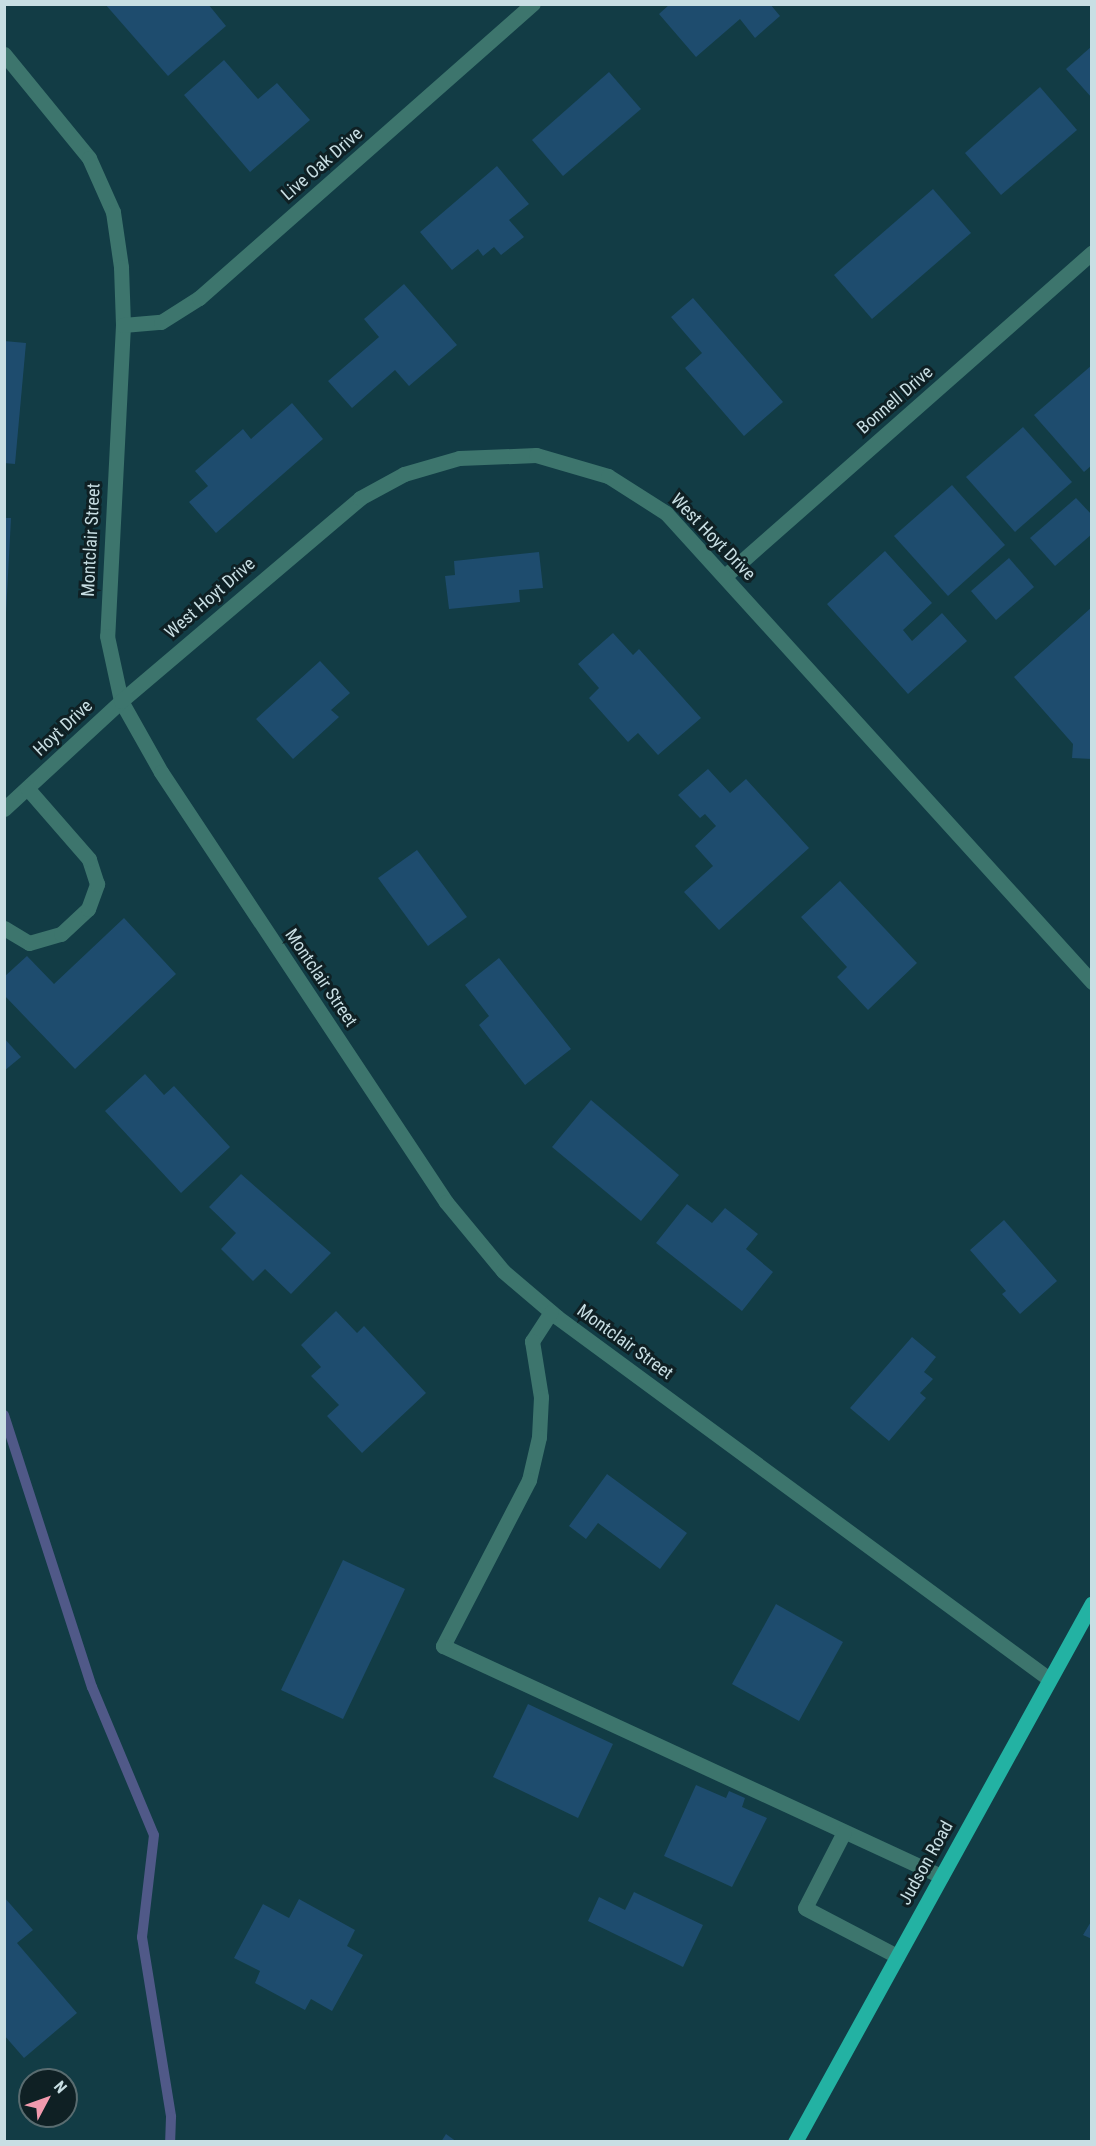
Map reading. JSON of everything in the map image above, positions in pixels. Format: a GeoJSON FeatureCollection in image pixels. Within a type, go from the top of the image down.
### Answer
{"type":"FeatureCollection","features":[{"type":"Feature","properties":{"kind":"main road","name":"Judson Road"},"geometry":{"type":"LineString","coordinates":[[795,2142],[1092,1603]]}},
{"type":"Feature","properties":{"kind":"street","name":"Live Oak Drive"},"geometry":{"type":"LineString","coordinates":[[123,325],[161,322],[199,298],[533,4]]}},
{"type":"Feature","properties":{"kind":"street","name":"Montclair Street"},"geometry":{"type":"LineString","coordinates":[[4,54],[78,142],[108,194],[119,246],[123,325],[106,611],[109,656],[121,701],[160,772],[446,1202],[503,1271],[551,1312],[1049,1679]]}},
{"type":"Feature","properties":{"kind":"street","name":"Bonnell Drive"},"geometry":{"type":"LineString","coordinates":[[725,576],[1092,253]]}},
{"type":"Feature","properties":{"kind":"street","name":"West Hoyt Drive"},"geometry":{"type":"LineString","coordinates":[[121,701],[342,511],[404,474],[459,458],[536,455],[608,476],[666,513],[1092,982]]}},
{"type":"Feature","properties":{"kind":"street","name":"Hoyt Drive"},"geometry":{"type":"LineString","coordinates":[[4,809],[121,701]]}},
{"type":"Feature","properties":{"kind":"street"},"geometry":{"type":"LineString","coordinates":[[4,928],[29,943],[61,934],[88,909],[97,884],[89,859],[27,788]]}},
{"type":"Feature","properties":{"kind":"street"},"geometry":{"type":"LineString","coordinates":[[551,1312],[532,1341],[541,1396],[539,1437],[529,1480],[443,1646],[941,1876]]}},
{"type":"Feature","properties":{"kind":"street"},"geometry":{"type":"LineString","coordinates":[[844,1832],[806,1908],[897,1956]]}},
{"type":"Feature","properties":{"kind":"building"},"geometry":{"type":"Polygon","coordinates":[[[105,4],[208,4],[226,26],[168,76],[105,4]]]}},
{"type":"Feature","properties":{"kind":"building"},"geometry":{"type":"Polygon","coordinates":[[[670,4],[770,4],[780,16],[755,38],[740,19],[696,57],[659,14],[670,4]]]}},
{"type":"Feature","properties":{"kind":"building"},"geometry":{"type":"Polygon","coordinates":[[[1092,46],[1092,98],[1066,69],[1092,46]]]}},
{"type":"Feature","properties":{"kind":"building"},"geometry":{"type":"Polygon","coordinates":[[[224,60],[258,99],[277,83],[310,120],[250,172],[184,95],[224,60]]]}},
{"type":"Feature","properties":{"kind":"building"},"geometry":{"type":"Polygon","coordinates":[[[609,72],[641,109],[563,176],[532,140],[609,72]]]}},
{"type":"Feature","properties":{"kind":"building"},"geometry":{"type":"Polygon","coordinates":[[[1040,87],[1077,130],[1001,195],[965,153],[1040,87]]]}},
{"type":"Feature","properties":{"kind":"building"},"geometry":{"type":"Polygon","coordinates":[[[497,166],[529,204],[509,220],[524,237],[501,255],[494,247],[483,256],[478,249],[452,270],[420,232],[497,166]]]}},
{"type":"Feature","properties":{"kind":"building"},"geometry":{"type":"Polygon","coordinates":[[[933,189],[971,233],[872,319],[834,275],[933,189]]]}},
{"type":"Feature","properties":{"kind":"building"},"geometry":{"type":"Polygon","coordinates":[[[404,284],[457,345],[409,386],[395,370],[352,408],[328,381],[379,337],[364,319],[404,284]]]}},
{"type":"Feature","properties":{"kind":"building"},"geometry":{"type":"Polygon","coordinates":[[[693,298],[783,402],[744,436],[685,368],[702,353],[671,317],[693,298]]]}},
{"type":"Feature","properties":{"kind":"building"},"geometry":{"type":"Polygon","coordinates":[[[4,341],[26,343],[15,464],[4,463],[4,341]]]}},
{"type":"Feature","properties":{"kind":"building"},"geometry":{"type":"Polygon","coordinates":[[[1092,365],[1092,465],[1084,472],[1034,415],[1092,365]]]}},
{"type":"Feature","properties":{"kind":"building"},"geometry":{"type":"Polygon","coordinates":[[[292,403],[323,439],[216,533],[189,502],[208,486],[195,471],[243,429],[251,439],[292,403]]]}},
{"type":"Feature","properties":{"kind":"building"},"geometry":{"type":"Polygon","coordinates":[[[1023,427],[1072,482],[1015,532],[966,477],[1023,427]]]}},
{"type":"Feature","properties":{"kind":"building"},"geometry":{"type":"Polygon","coordinates":[[[952,485],[1005,545],[948,596],[894,536],[952,485]]]}},
{"type":"Feature","properties":{"kind":"building"},"geometry":{"type":"Polygon","coordinates":[[[1076,498],[1092,515],[1092,534],[1055,566],[1030,538],[1076,498]]]}},
{"type":"Feature","properties":{"kind":"building"},"geometry":{"type":"Polygon","coordinates":[[[4,518],[11,518],[6,613],[4,613],[4,518]]]}},
{"type":"Feature","properties":{"kind":"building"},"geometry":{"type":"Polygon","coordinates":[[[885,551],[932,603],[903,630],[912,641],[942,613],[967,641],[908,694],[827,604],[885,551]]]}},
{"type":"Feature","properties":{"kind":"building"},"geometry":{"type":"Polygon","coordinates":[[[539,552],[543,588],[519,590],[520,602],[449,609],[445,576],[455,575],[454,561],[539,552]]]}},
{"type":"Feature","properties":{"kind":"building"},"geometry":{"type":"Polygon","coordinates":[[[1009,558],[1034,587],[996,620],[971,591],[1009,558]]]}},
{"type":"Feature","properties":{"kind":"building"},"geometry":{"type":"Polygon","coordinates":[[[1092,607],[1092,759],[1072,758],[1073,744],[1014,677],[1092,607]]]}},
{"type":"Feature","properties":{"kind":"building"},"geometry":{"type":"Polygon","coordinates":[[[613,633],[633,655],[639,649],[701,718],[658,755],[638,733],[628,742],[589,698],[599,688],[578,664],[613,633]]]}},
{"type":"Feature","properties":{"kind":"building"},"geometry":{"type":"Polygon","coordinates":[[[320,661],[350,693],[331,710],[339,717],[293,759],[256,719],[320,661]]]}},
{"type":"Feature","properties":{"kind":"building"},"geometry":{"type":"Polygon","coordinates":[[[708,769],[730,793],[746,779],[809,848],[719,930],[684,892],[713,866],[695,846],[716,826],[705,814],[700,818],[678,795],[708,769]]]}},
{"type":"Feature","properties":{"kind":"building"},"geometry":{"type":"Polygon","coordinates":[[[417,850],[467,917],[428,946],[378,878],[417,850]]]}},
{"type":"Feature","properties":{"kind":"building"},"geometry":{"type":"Polygon","coordinates":[[[840,881],[917,963],[868,1010],[837,977],[847,967],[801,917],[840,881]]]}},
{"type":"Feature","properties":{"kind":"building"},"geometry":{"type":"Polygon","coordinates":[[[124,918],[176,974],[75,1069],[4,995],[4,977],[27,956],[54,984],[124,918]]]}},
{"type":"Feature","properties":{"kind":"building"},"geometry":{"type":"Polygon","coordinates":[[[499,958],[571,1049],[525,1085],[479,1025],[489,1016],[465,985],[499,958]]]}},
{"type":"Feature","properties":{"kind":"building"},"geometry":{"type":"Polygon","coordinates":[[[4,1038],[21,1057],[4,1071],[4,1038]]]}},
{"type":"Feature","properties":{"kind":"building"},"geometry":{"type":"Polygon","coordinates":[[[145,1074],[164,1095],[174,1086],[230,1147],[181,1193],[105,1111],[145,1074]]]}},
{"type":"Feature","properties":{"kind":"building"},"geometry":{"type":"Polygon","coordinates":[[[591,1100],[679,1175],[641,1221],[552,1147],[591,1100]]]}},
{"type":"Feature","properties":{"kind":"building"},"geometry":{"type":"Polygon","coordinates":[[[241,1174],[331,1253],[291,1294],[265,1269],[253,1281],[221,1249],[236,1233],[209,1207],[241,1174]]]}},
{"type":"Feature","properties":{"kind":"building"},"geometry":{"type":"Polygon","coordinates":[[[687,1204],[712,1223],[725,1208],[758,1234],[746,1249],[773,1272],[742,1311],[656,1243],[687,1204]]]}},
{"type":"Feature","properties":{"kind":"building"},"geometry":{"type":"Polygon","coordinates":[[[1004,1220],[1057,1281],[1020,1314],[1002,1294],[1006,1291],[970,1250],[1004,1220]]]}},
{"type":"Feature","properties":{"kind":"building"},"geometry":{"type":"Polygon","coordinates":[[[336,1311],[357,1333],[364,1326],[426,1393],[362,1453],[327,1416],[339,1405],[311,1376],[321,1367],[301,1345],[336,1311]]]}},
{"type":"Feature","properties":{"kind":"building"},"geometry":{"type":"Polygon","coordinates":[[[912,1337],[936,1357],[924,1372],[933,1379],[920,1393],[926,1398],[889,1441],[850,1408],[912,1337]]]}},
{"type":"Feature","properties":{"kind":"building"},"geometry":{"type":"Polygon","coordinates":[[[607,1474],[687,1533],[660,1569],[598,1523],[586,1539],[569,1526],[607,1474]]]}},
{"type":"Feature","properties":{"kind":"building"},"geometry":{"type":"Polygon","coordinates":[[[343,1560],[405,1589],[343,1719],[281,1690],[343,1560]]]}},
{"type":"Feature","properties":{"kind":"building"},"geometry":{"type":"Polygon","coordinates":[[[776,1604],[843,1642],[799,1721],[732,1684],[776,1604]]]}},
{"type":"Feature","properties":{"kind":"building"},"geometry":{"type":"Polygon","coordinates":[[[528,1704],[613,1744],[578,1818],[493,1777],[528,1704]]]}},
{"type":"Feature","properties":{"kind":"building"},"geometry":{"type":"Polygon","coordinates":[[[696,1785],[726,1798],[729,1791],[745,1798],[742,1807],[767,1818],[732,1887],[664,1856],[696,1785]]]}},
{"type":"Feature","properties":{"kind":"building"},"geometry":{"type":"Polygon","coordinates":[[[634,1892],[703,1925],[683,1967],[588,1921],[599,1897],[625,1910],[634,1892]]]}},
{"type":"Feature","properties":{"kind":"building"},"geometry":{"type":"Polygon","coordinates":[[[4,1897],[33,1930],[17,1943],[77,2013],[24,2058],[4,2035],[4,1897]]]}},
{"type":"Feature","properties":{"kind":"building"},"geometry":{"type":"Polygon","coordinates":[[[299,1899],[355,1930],[347,1946],[363,1955],[332,2011],[311,1999],[305,2010],[255,1983],[260,1971],[234,1958],[263,1904],[289,1918],[299,1899]]]}},
{"type":"Feature","properties":{"kind":"building"},"geometry":{"type":"Polygon","coordinates":[[[1092,1920],[1092,1939],[1083,1935],[1092,1920]]]}},
{"type":"Feature","properties":{"kind":"building"},"geometry":{"type":"Polygon","coordinates":[[[446,2134],[457,2142],[441,2142],[446,2134]]]}},
{"type":"Feature","properties":{"kind":"waterway"},"geometry":{"type":"LineString","coordinates":[[4,1415],[92,1687],[154,1835],[142,1937],[171,2117],[170,2142]]}}]}
